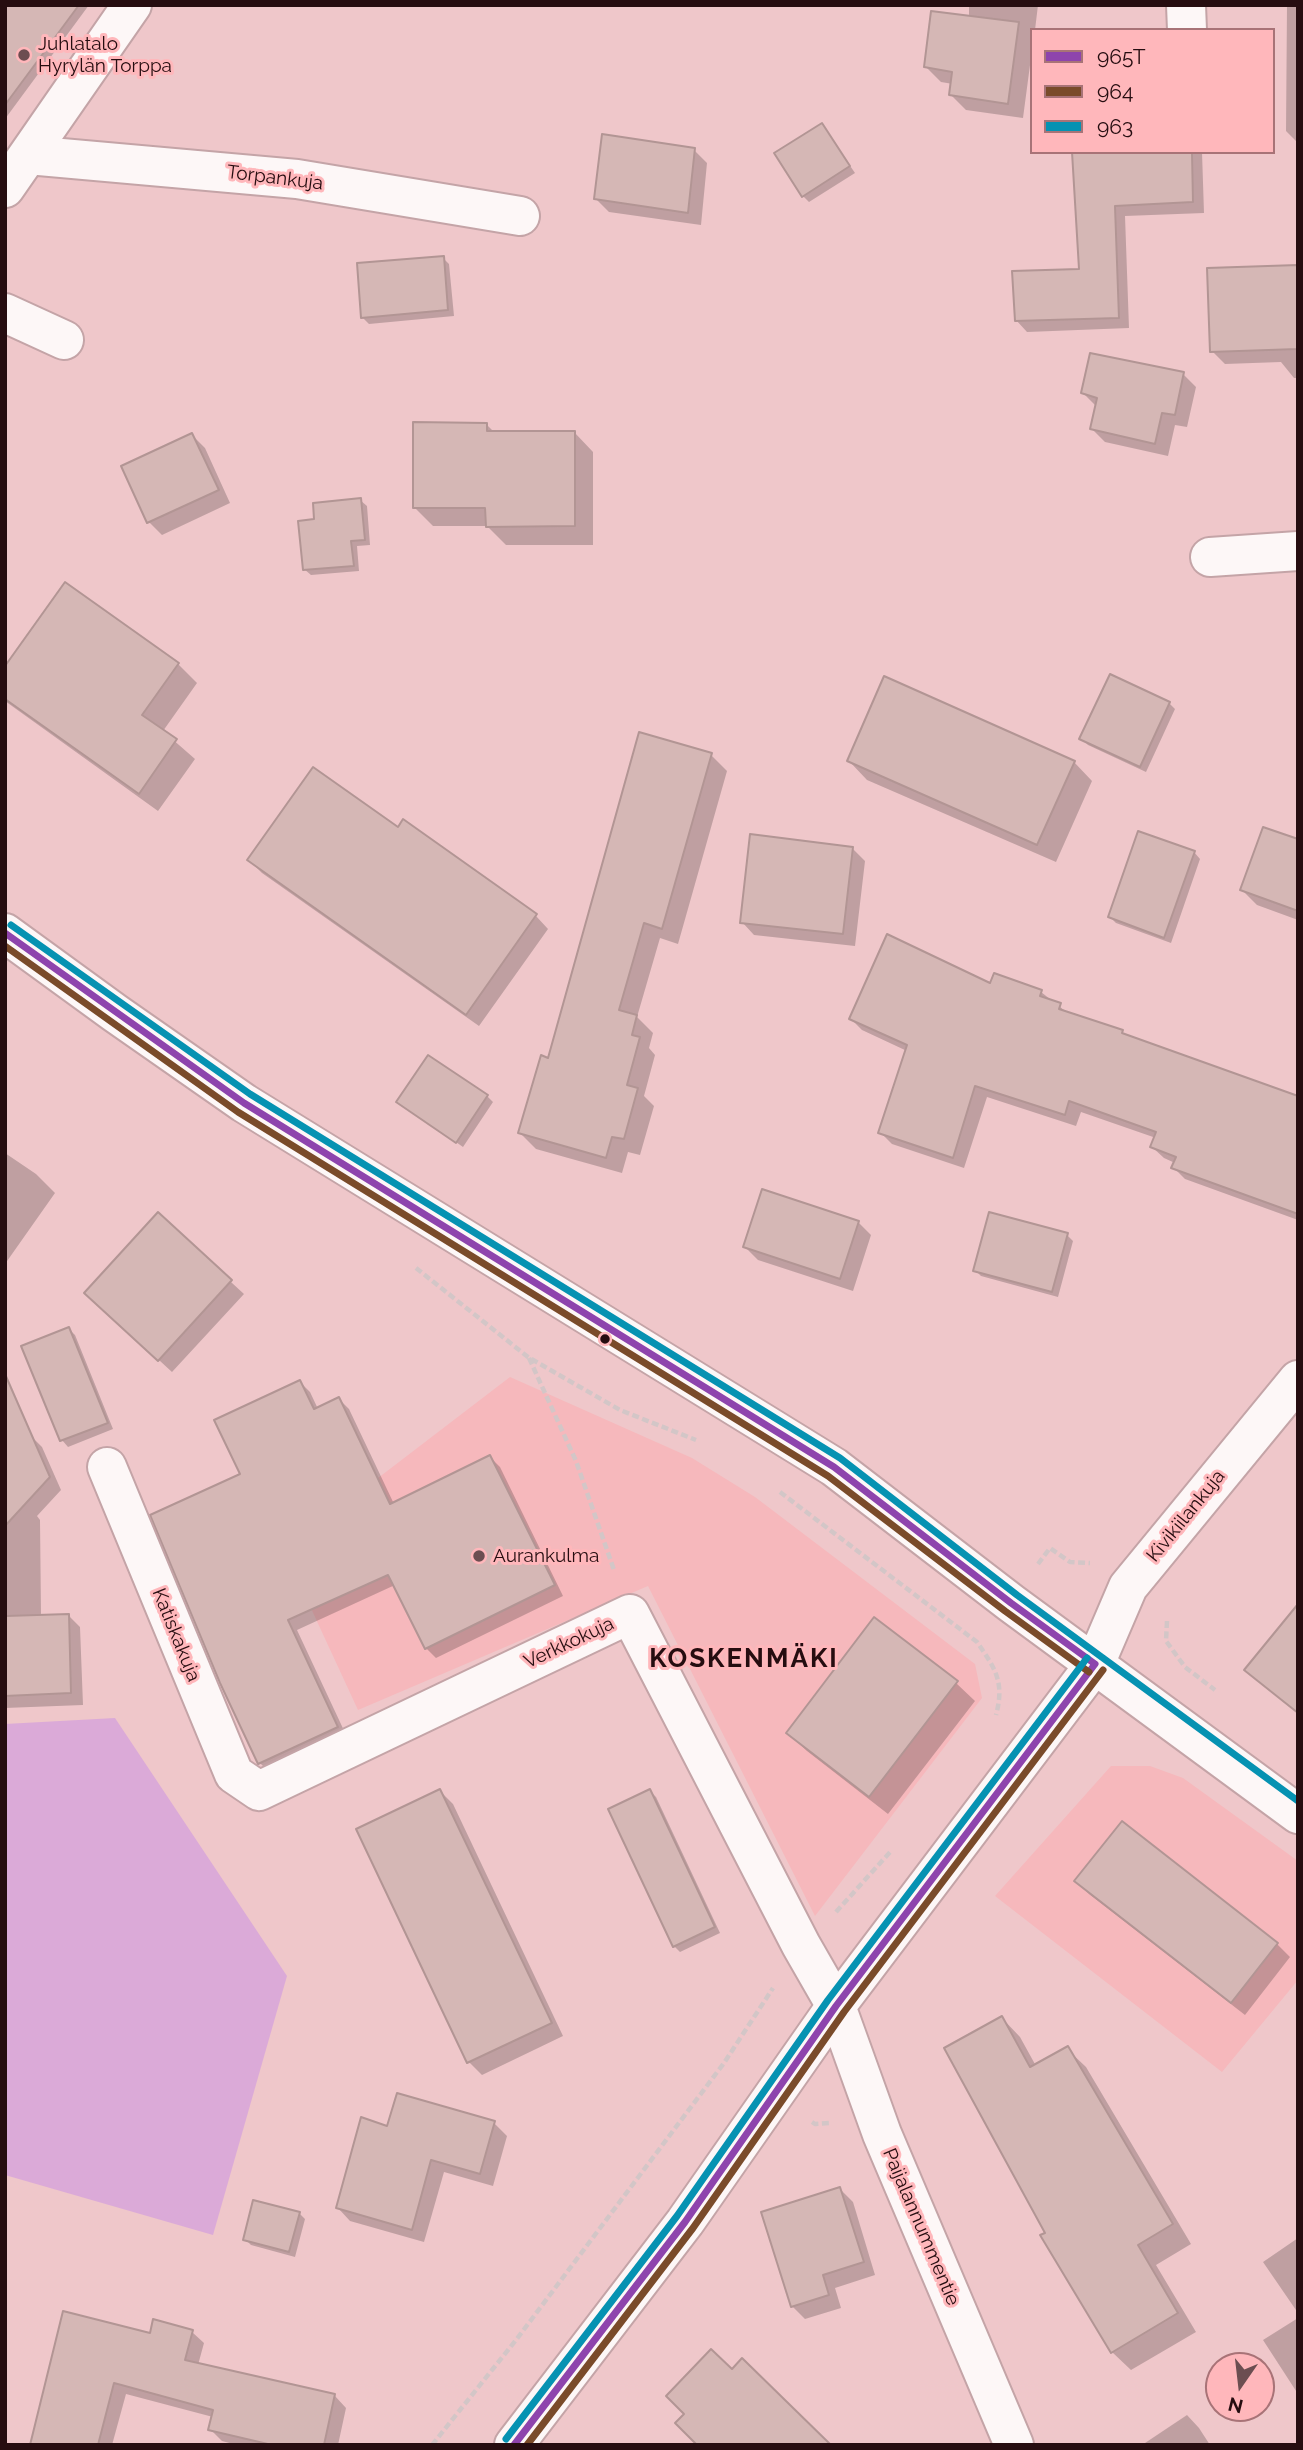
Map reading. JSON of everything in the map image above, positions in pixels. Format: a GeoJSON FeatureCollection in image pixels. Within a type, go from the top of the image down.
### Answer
{"type":"FeatureCollection","features":[{"type":"Feature","properties":{"kind":"street"},"geometry":{"type":"LineString","coordinates":[[5,188],[132,5]]}},
{"type":"Feature","properties":{"kind":"street"},"geometry":{"type":"LineString","coordinates":[[1186,5],[1187,28]]}},
{"type":"Feature","properties":{"kind":"street","name":"Torpankuja"},"geometry":{"type":"LineString","coordinates":[[29,155],[297,179],[520,216]]}},
{"type":"Feature","properties":{"kind":"street"},"geometry":{"type":"LineString","coordinates":[[5,313],[64,340]]}},
{"type":"Feature","properties":{"kind":"street"},"geometry":{"type":"LineString","coordinates":[[1210,557],[1298,551]]}},
{"type":"Feature","properties":{"kind":"street"},"geometry":{"type":"LineString","coordinates":[[5,933],[244,1103],[834,1467],[1011,1603],[1298,1814]]}},
{"type":"Feature","properties":{"kind":"street","name":"Kivikiilankuja"},"geometry":{"type":"LineString","coordinates":[[514,2445],[685,2222],[836,2006],[1095,1664],[1128,1587],[1298,1380]]}},
{"type":"Feature","properties":{"kind":"street","name":"Katiskakuja"},"geometry":{"type":"LineString","coordinates":[[107,1468],[234,1774],[260,1791]]}},
{"type":"Feature","properties":{"kind":"street","name":"Verkkokuja"},"geometry":{"type":"LineString","coordinates":[[260,1791],[630,1614],[801,1945],[836,2006]]}},
{"type":"Feature","properties":{"kind":"street","name":"Paijalannummentie"},"geometry":{"type":"LineString","coordinates":[[836,2006],[894,2165],[1014,2445]]}},
{"type":"Feature","properties":{"kind":"path"},"geometry":{"type":"LineString","coordinates":[[528,1357],[576,1461],[630,1614]]}},
{"type":"Feature","properties":{"kind":"path"},"geometry":{"type":"LineString","coordinates":[[977,1642],[996,1670],[1001,1697],[995,1719]]}},
{"type":"Feature","properties":{"kind":"path"},"geometry":{"type":"LineString","coordinates":[[432,2445],[516,2340],[724,2063],[801,1945],[847,1902],[898,1842]]}},
{"type":"Feature","properties":{"kind":"shaded area"},"geometry":{"type":"Polygon","coordinates":[[[510,1377],[692,1458],[755,1497],[975,1664],[982,1698],[815,1916],[648,1586],[358,1710],[284,1550],[510,1377]]]}},
{"type":"Feature","properties":{"kind":"shaded area"},"geometry":{"type":"Polygon","coordinates":[[[115,1718],[287,1976],[213,2235],[5,2175],[5,1724],[115,1718]]]}},
{"type":"Feature","properties":{"kind":"shaded area"},"geometry":{"type":"Polygon","coordinates":[[[1111,1766],[1150,1766],[1183,1778],[1298,1861],[1298,1980],[1222,2072],[995,1896],[1111,1766]]]}},
{"type":"Feature","properties":{"kind":"building","name":"Juhlatalo Hyrylän Torppa"},"geometry":{"type":"Polygon","coordinates":[[[5,5],[79,5],[5,105],[5,5]]]}},
{"type":"Feature","properties":{"kind":"building"},"geometry":{"type":"Polygon","coordinates":[[[931,11],[1019,22],[1008,104],[949,95],[952,72],[924,67],[931,11]]]}},
{"type":"Feature","properties":{"kind":"building"},"geometry":{"type":"Polygon","coordinates":[[[822,123],[850,166],[802,197],[774,153],[822,123]]]}},
{"type":"Feature","properties":{"kind":"building"},"geometry":{"type":"Polygon","coordinates":[[[602,134],[695,148],[688,213],[594,199],[602,134]]]}},
{"type":"Feature","properties":{"kind":"building"},"geometry":{"type":"Polygon","coordinates":[[[1072,154],[1192,154],[1193,202],[1115,206],[1119,318],[1015,321],[1012,271],[1079,269],[1072,154]]]}},
{"type":"Feature","properties":{"kind":"building"},"geometry":{"type":"Polygon","coordinates":[[[444,256],[448,310],[361,318],[357,263],[444,256]]]}},
{"type":"Feature","properties":{"kind":"building"},"geometry":{"type":"Polygon","coordinates":[[[1298,265],[1298,349],[1210,352],[1207,268],[1298,265]]]}},
{"type":"Feature","properties":{"kind":"building"},"geometry":{"type":"Polygon","coordinates":[[[1090,353],[1184,372],[1175,415],[1162,413],[1155,444],[1090,429],[1097,398],[1081,393],[1090,353]]]}},
{"type":"Feature","properties":{"kind":"building"},"geometry":{"type":"Polygon","coordinates":[[[413,422],[487,423],[487,431],[575,431],[575,526],[486,527],[485,508],[413,508],[413,422]]]}},
{"type":"Feature","properties":{"kind":"building"},"geometry":{"type":"Polygon","coordinates":[[[192,433],[219,490],[147,523],[121,466],[192,433]]]}},
{"type":"Feature","properties":{"kind":"building"},"geometry":{"type":"Polygon","coordinates":[[[361,498],[365,540],[351,541],[354,566],[303,570],[298,521],[314,519],[313,503],[361,498]]]}},
{"type":"Feature","properties":{"kind":"building"},"geometry":{"type":"Polygon","coordinates":[[[65,582],[179,663],[142,715],[177,739],[139,794],[5,699],[5,666],[65,582]]]}},
{"type":"Feature","properties":{"kind":"building"},"geometry":{"type":"Polygon","coordinates":[[[1110,674],[1170,702],[1140,767],[1079,739],[1110,674]]]}},
{"type":"Feature","properties":{"kind":"building"},"geometry":{"type":"Polygon","coordinates":[[[884,676],[1075,761],[1037,845],[847,761],[884,676]]]}},
{"type":"Feature","properties":{"kind":"building"},"geometry":{"type":"Polygon","coordinates":[[[639,732],[712,753],[662,929],[644,923],[619,1010],[637,1015],[632,1035],[640,1037],[627,1085],[638,1088],[624,1139],[612,1137],[606,1158],[518,1133],[541,1055],[548,1058],[639,732]]]}},
{"type":"Feature","properties":{"kind":"building"},"geometry":{"type":"Polygon","coordinates":[[[313,767],[398,827],[403,819],[537,914],[466,1015],[247,860],[313,767]]]}},
{"type":"Feature","properties":{"kind":"building"},"geometry":{"type":"Polygon","coordinates":[[[1263,827],[1298,839],[1298,911],[1240,890],[1263,827]]]}},
{"type":"Feature","properties":{"kind":"building"},"geometry":{"type":"Polygon","coordinates":[[[1138,831],[1195,851],[1164,938],[1108,917],[1138,831]]]}},
{"type":"Feature","properties":{"kind":"building"},"geometry":{"type":"Polygon","coordinates":[[[750,834],[853,847],[843,934],[740,923],[750,834]]]}},
{"type":"Feature","properties":{"kind":"building"},"geometry":{"type":"Polygon","coordinates":[[[887,934],[990,983],[994,973],[1042,990],[1040,996],[1061,1003],[1059,1009],[1123,1030],[1122,1033],[1298,1096],[1298,1214],[1171,1168],[1176,1157],[1150,1147],[1156,1132],[1069,1101],[1065,1115],[975,1086],[953,1158],[878,1133],[907,1045],[849,1019],[887,934]]]}},
{"type":"Feature","properties":{"kind":"building"},"geometry":{"type":"Polygon","coordinates":[[[428,1055],[488,1095],[456,1143],[396,1102],[428,1055]]]}},
{"type":"Feature","properties":{"kind":"building"},"geometry":{"type":"Polygon","coordinates":[[[762,1189],[859,1221],[840,1279],[743,1247],[762,1189]]]}},
{"type":"Feature","properties":{"kind":"building"},"geometry":{"type":"Polygon","coordinates":[[[158,1212],[232,1280],[158,1361],[84,1293],[158,1212]]]}},
{"type":"Feature","properties":{"kind":"building"},"geometry":{"type":"Polygon","coordinates":[[[989,1212],[1068,1233],[1052,1292],[973,1271],[989,1212]]]}},
{"type":"Feature","properties":{"kind":"building"},"geometry":{"type":"Polygon","coordinates":[[[69,1327],[108,1423],[60,1441],[21,1346],[69,1327]]]}},
{"type":"Feature","properties":{"kind":"building"},"geometry":{"type":"Polygon","coordinates":[[[5,1374],[50,1477],[5,1526],[5,1374]]]}},
{"type":"Feature","properties":{"kind":"building"},"geometry":{"type":"Polygon","coordinates":[[[300,1380],[314,1409],[339,1397],[390,1504],[490,1455],[555,1585],[425,1649],[388,1575],[288,1620],[338,1727],[258,1764],[220,1683],[150,1515],[240,1474],[214,1420],[300,1380]]]}},
{"type":"Feature","properties":{"kind":"building"},"geometry":{"type":"Polygon","coordinates":[[[1298,1604],[1298,1713],[1244,1670],[1298,1604]]]}},
{"type":"Feature","properties":{"kind":"building"},"geometry":{"type":"Polygon","coordinates":[[[69,1614],[71,1693],[5,1696],[5,1616],[69,1614]]]}},
{"type":"Feature","properties":{"kind":"building"},"geometry":{"type":"Polygon","coordinates":[[[874,1617],[958,1681],[869,1797],[786,1733],[874,1617]]]}},
{"type":"Feature","properties":{"kind":"building"},"geometry":{"type":"Polygon","coordinates":[[[440,1789],[552,2023],[467,2063],[356,1829],[440,1789]]]}},
{"type":"Feature","properties":{"kind":"building"},"geometry":{"type":"Polygon","coordinates":[[[650,1789],[715,1927],[673,1947],[608,1809],[650,1789]]]}},
{"type":"Feature","properties":{"kind":"building"},"geometry":{"type":"Polygon","coordinates":[[[1122,1821],[1278,1943],[1231,2003],[1074,1881],[1122,1821]]]}},
{"type":"Feature","properties":{"kind":"building"},"geometry":{"type":"Polygon","coordinates":[[[1002,2016],[1030,2067],[1068,2046],[1173,2224],[1138,2245],[1178,2313],[1111,2353],[1040,2235],[1045,2233],[944,2048],[1002,2016]]]}},
{"type":"Feature","properties":{"kind":"building"},"geometry":{"type":"Polygon","coordinates":[[[397,2093],[495,2121],[480,2174],[431,2160],[412,2230],[336,2208],[361,2117],[387,2126],[397,2093]]]}},
{"type":"Feature","properties":{"kind":"building"},"geometry":{"type":"Polygon","coordinates":[[[840,2187],[864,2262],[823,2275],[829,2295],[791,2307],[761,2212],[840,2187]]]}},
{"type":"Feature","properties":{"kind":"building"},"geometry":{"type":"Polygon","coordinates":[[[253,2200],[300,2212],[289,2252],[243,2240],[253,2200]]]}},
{"type":"Feature","properties":{"kind":"building"},"geometry":{"type":"Polygon","coordinates":[[[63,2311],[150,2333],[153,2319],[193,2330],[185,2360],[335,2394],[324,2445],[272,2445],[208,2430],[213,2410],[114,2383],[98,2445],[30,2445],[63,2311]]]}},
{"type":"Feature","properties":{"kind":"building"},"geometry":{"type":"Polygon","coordinates":[[[711,2349],[732,2369],[742,2358],[831,2445],[697,2445],[675,2423],[684,2414],[666,2396],[711,2349]]]}},
{"type":"Feature","properties":{"kind":"transit line","name":"963"},"geometry":{"type":"LineString","coordinates":[[11,925],[250,1094],[840,1458],[1017,1595],[1298,1801]]}},
{"type":"Feature","properties":{"kind":"transit line","name":"965T"},"geometry":{"type":"LineString","coordinates":[[5,933],[244,1103],[834,1467],[1095,1664]]}},
{"type":"Feature","properties":{"kind":"transit line","name":"964"},"geometry":{"type":"LineString","coordinates":[[5,946],[238,1112],[828,1476],[1089,1672]]}},
{"type":"Feature","properties":{"kind":"transit line","name":"963"},"geometry":{"type":"LineString","coordinates":[[506,2439],[677,2216],[828,2000],[1087,1658]]}},
{"type":"Feature","properties":{"kind":"transit line","name":"965T"},"geometry":{"type":"LineString","coordinates":[[514,2445],[685,2222],[836,2006],[1095,1664]]}},
{"type":"Feature","properties":{"kind":"transit line","name":"964"},"geometry":{"type":"LineString","coordinates":[[527,2445],[693,2228],[844,2012],[1103,1670]]}},
{"type":"Feature","properties":{"kind":"place","name":"Juhlatalo Hyrylän Torppa"},"geometry":{"type":"Point","coordinates":[24,55]}},
{"type":"Feature","properties":{"kind":"place","name":"Aurankulma"},"geometry":{"type":"Point","coordinates":[479,1556]}},
{"type":"Feature","properties":{"kind":"district","name":"KOSKENMÄKI"},"geometry":{"type":"Point","coordinates":[744,1659]}}]}
